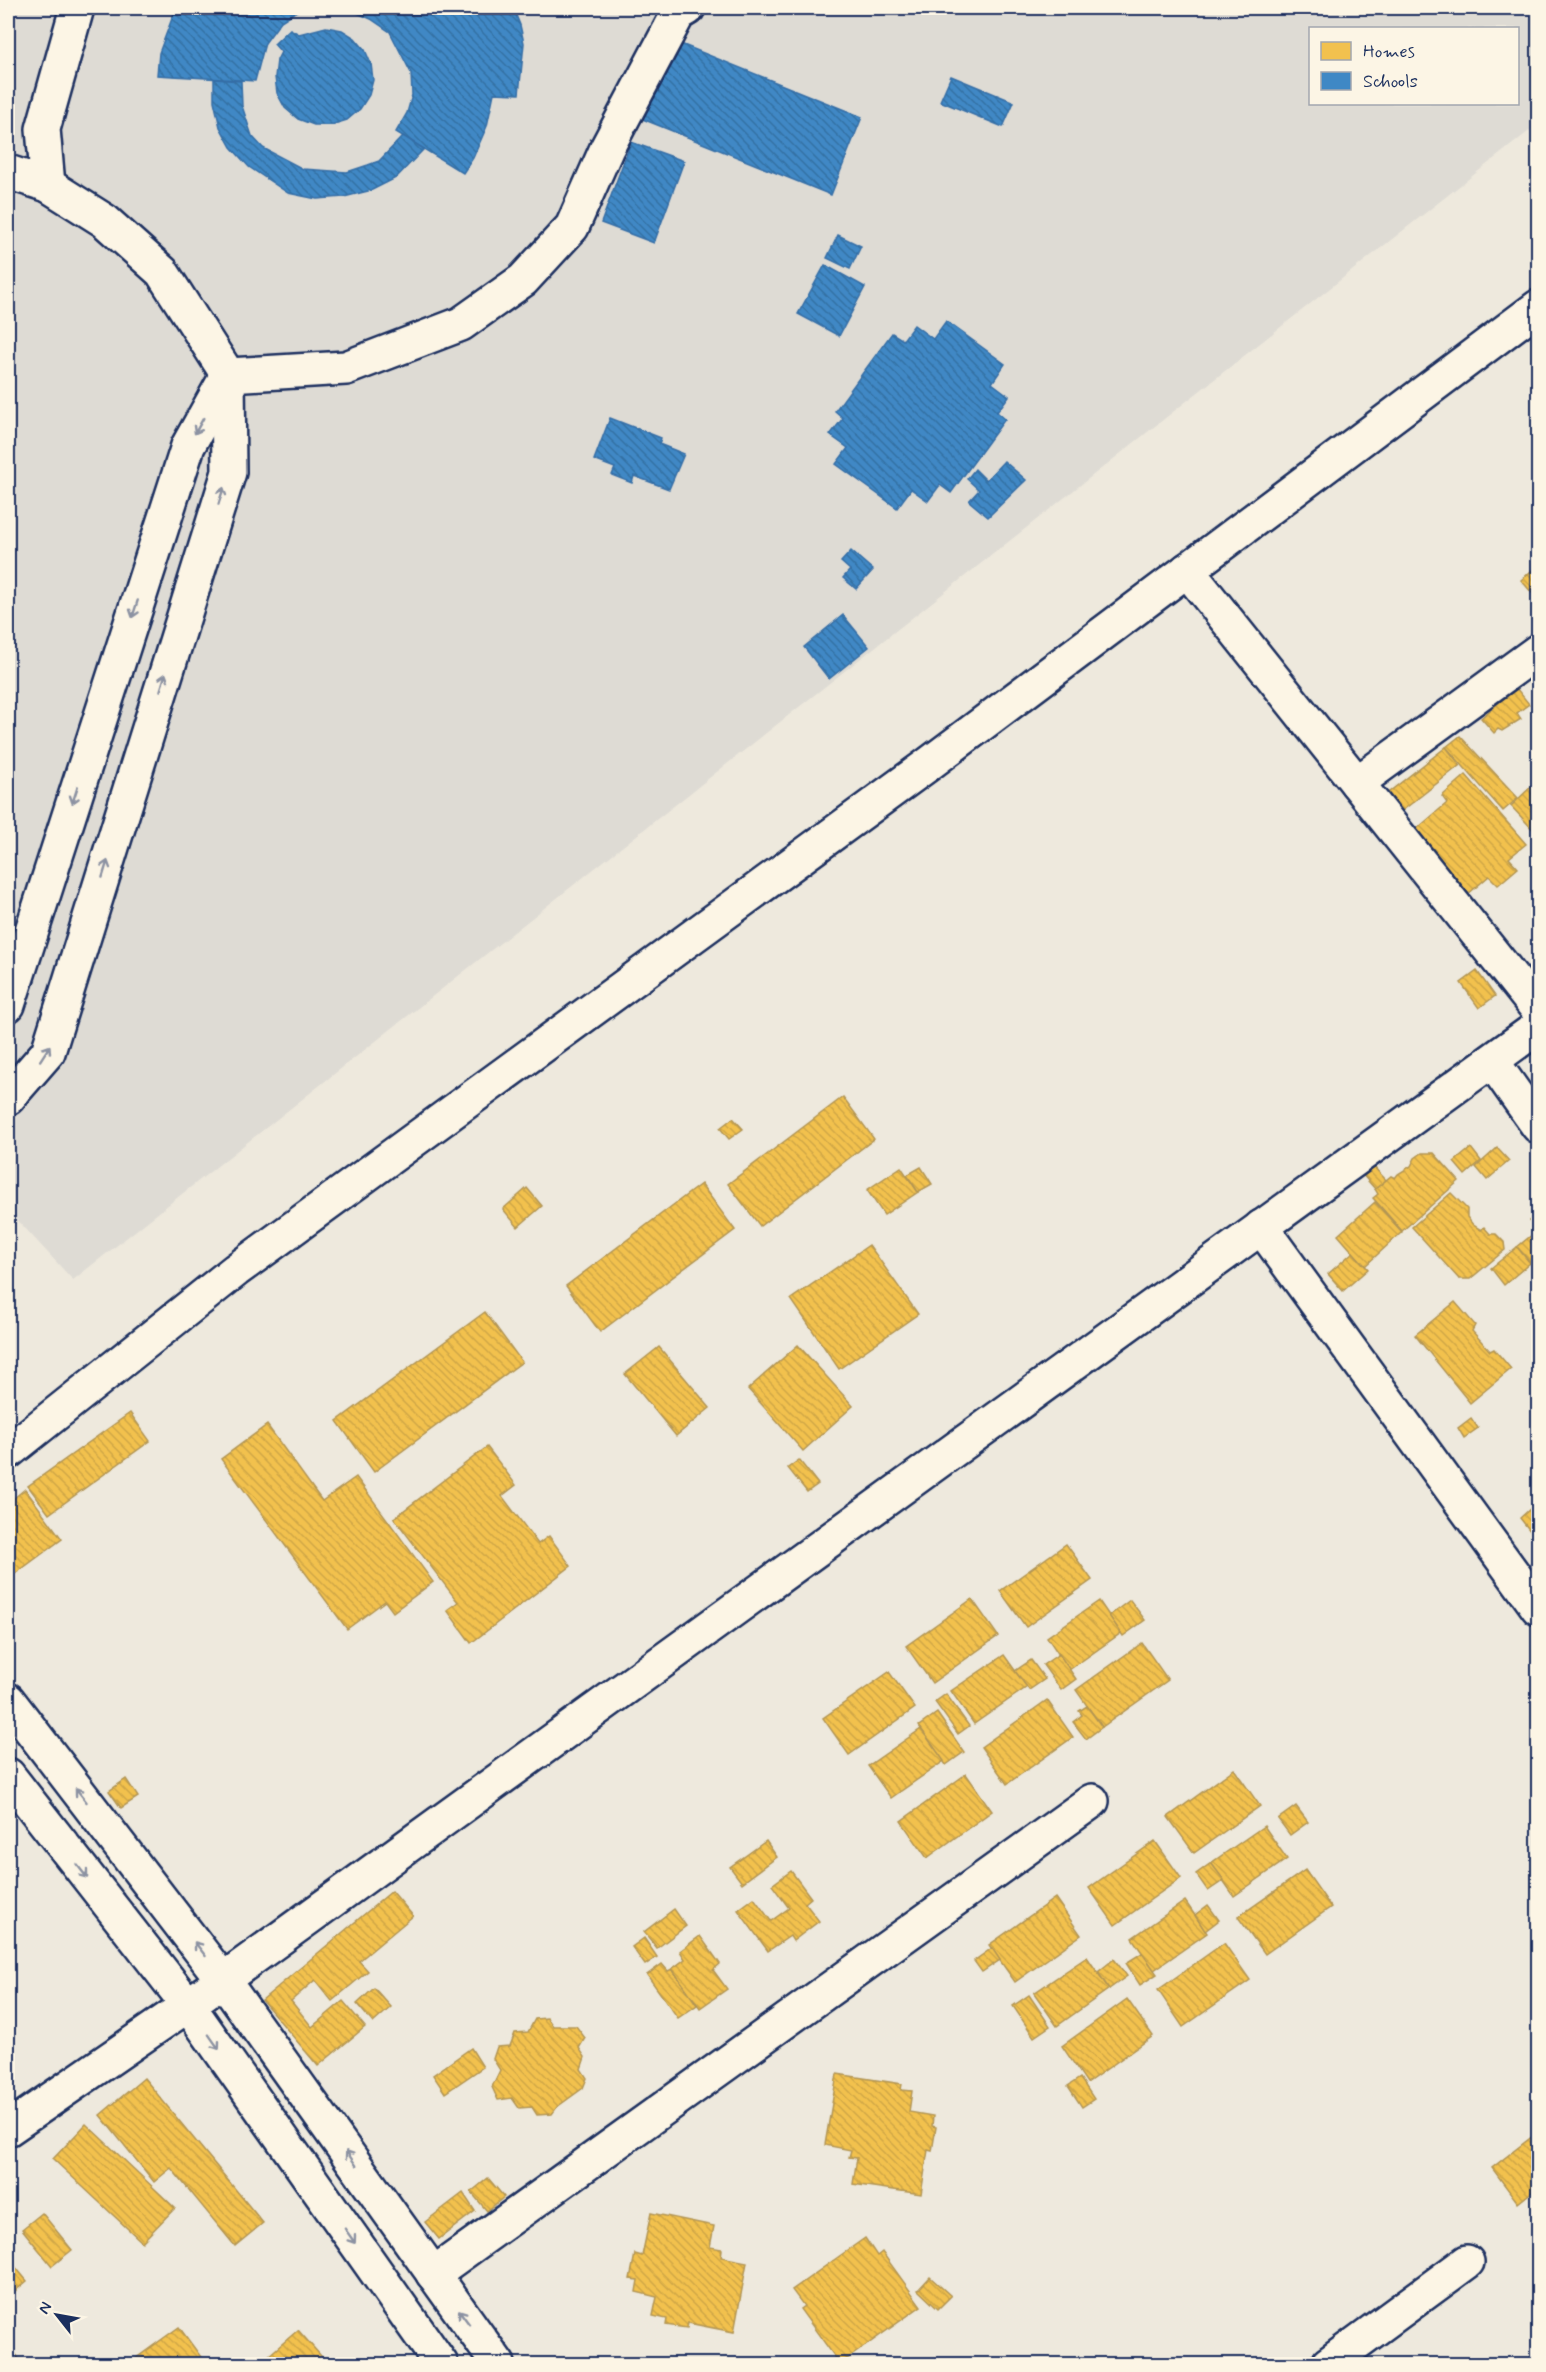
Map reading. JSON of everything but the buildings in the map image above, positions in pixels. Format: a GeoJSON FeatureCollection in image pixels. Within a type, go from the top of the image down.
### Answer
{"type":"FeatureCollection","features":[{"type":"Feature","properties":{"kind":"street"},"geometry":{"type":"LineString","coordinates":[[48,185],[43,129],[77,8]]}},
{"type":"Feature","properties":{"kind":"street"},"geometry":{"type":"LineString","coordinates":[[228,375],[346,368],[461,324],[524,280],[572,227],[607,148],[672,24],[678,14],[688,8]]}},
{"type":"Feature","properties":{"kind":"street"},"geometry":{"type":"LineString","coordinates":[[8,172],[48,185],[105,220],[162,272],[228,375],[229,472],[48,1052],[8,1098]]}},
{"type":"Feature","properties":{"kind":"street"},"geometry":{"type":"LineString","coordinates":[[8,1452],[236,1270],[907,780],[1539,307]]}},
{"type":"Feature","properties":{"kind":"street"},"geometry":{"type":"LineString","coordinates":[[8,1005],[188,446],[228,375]]}},
{"type":"Feature","properties":{"kind":"street"},"geometry":{"type":"LineString","coordinates":[[1187,570],[1539,1010]]}},
{"type":"Feature","properties":{"kind":"street"},"geometry":{"type":"LineString","coordinates":[[1357,783],[1539,651]]}},
{"type":"Feature","properties":{"kind":"street"},"geometry":{"type":"LineString","coordinates":[[8,2129],[223,1980],[1539,1028]]}},
{"type":"Feature","properties":{"kind":"street"},"geometry":{"type":"LineString","coordinates":[[1492,1061],[1539,1126]]}},
{"type":"Feature","properties":{"kind":"street"},"geometry":{"type":"LineString","coordinates":[[1261,1227],[1539,1608]]}},
{"type":"Feature","properties":{"kind":"street"},"geometry":{"type":"LineString","coordinates":[[8,1700],[223,1980],[498,2364]]}},
{"type":"Feature","properties":{"kind":"street"},"geometry":{"type":"LineString","coordinates":[[8,1775],[188,2005],[441,2364]]}},
{"type":"Feature","properties":{"kind":"street"},"geometry":{"type":"LineString","coordinates":[[433,2274],[1092,1801]]}},
{"type":"Feature","properties":{"kind":"street"},"geometry":{"type":"LineString","coordinates":[[1328,2364],[1467,2262]]}},
{"type":"Feature","properties":{"kind":"shaded area"},"geometry":{"type":"Polygon","coordinates":[[[8,8],[1538,8],[1538,124],[73,1280],[8,1212],[8,8]]]}}]}
